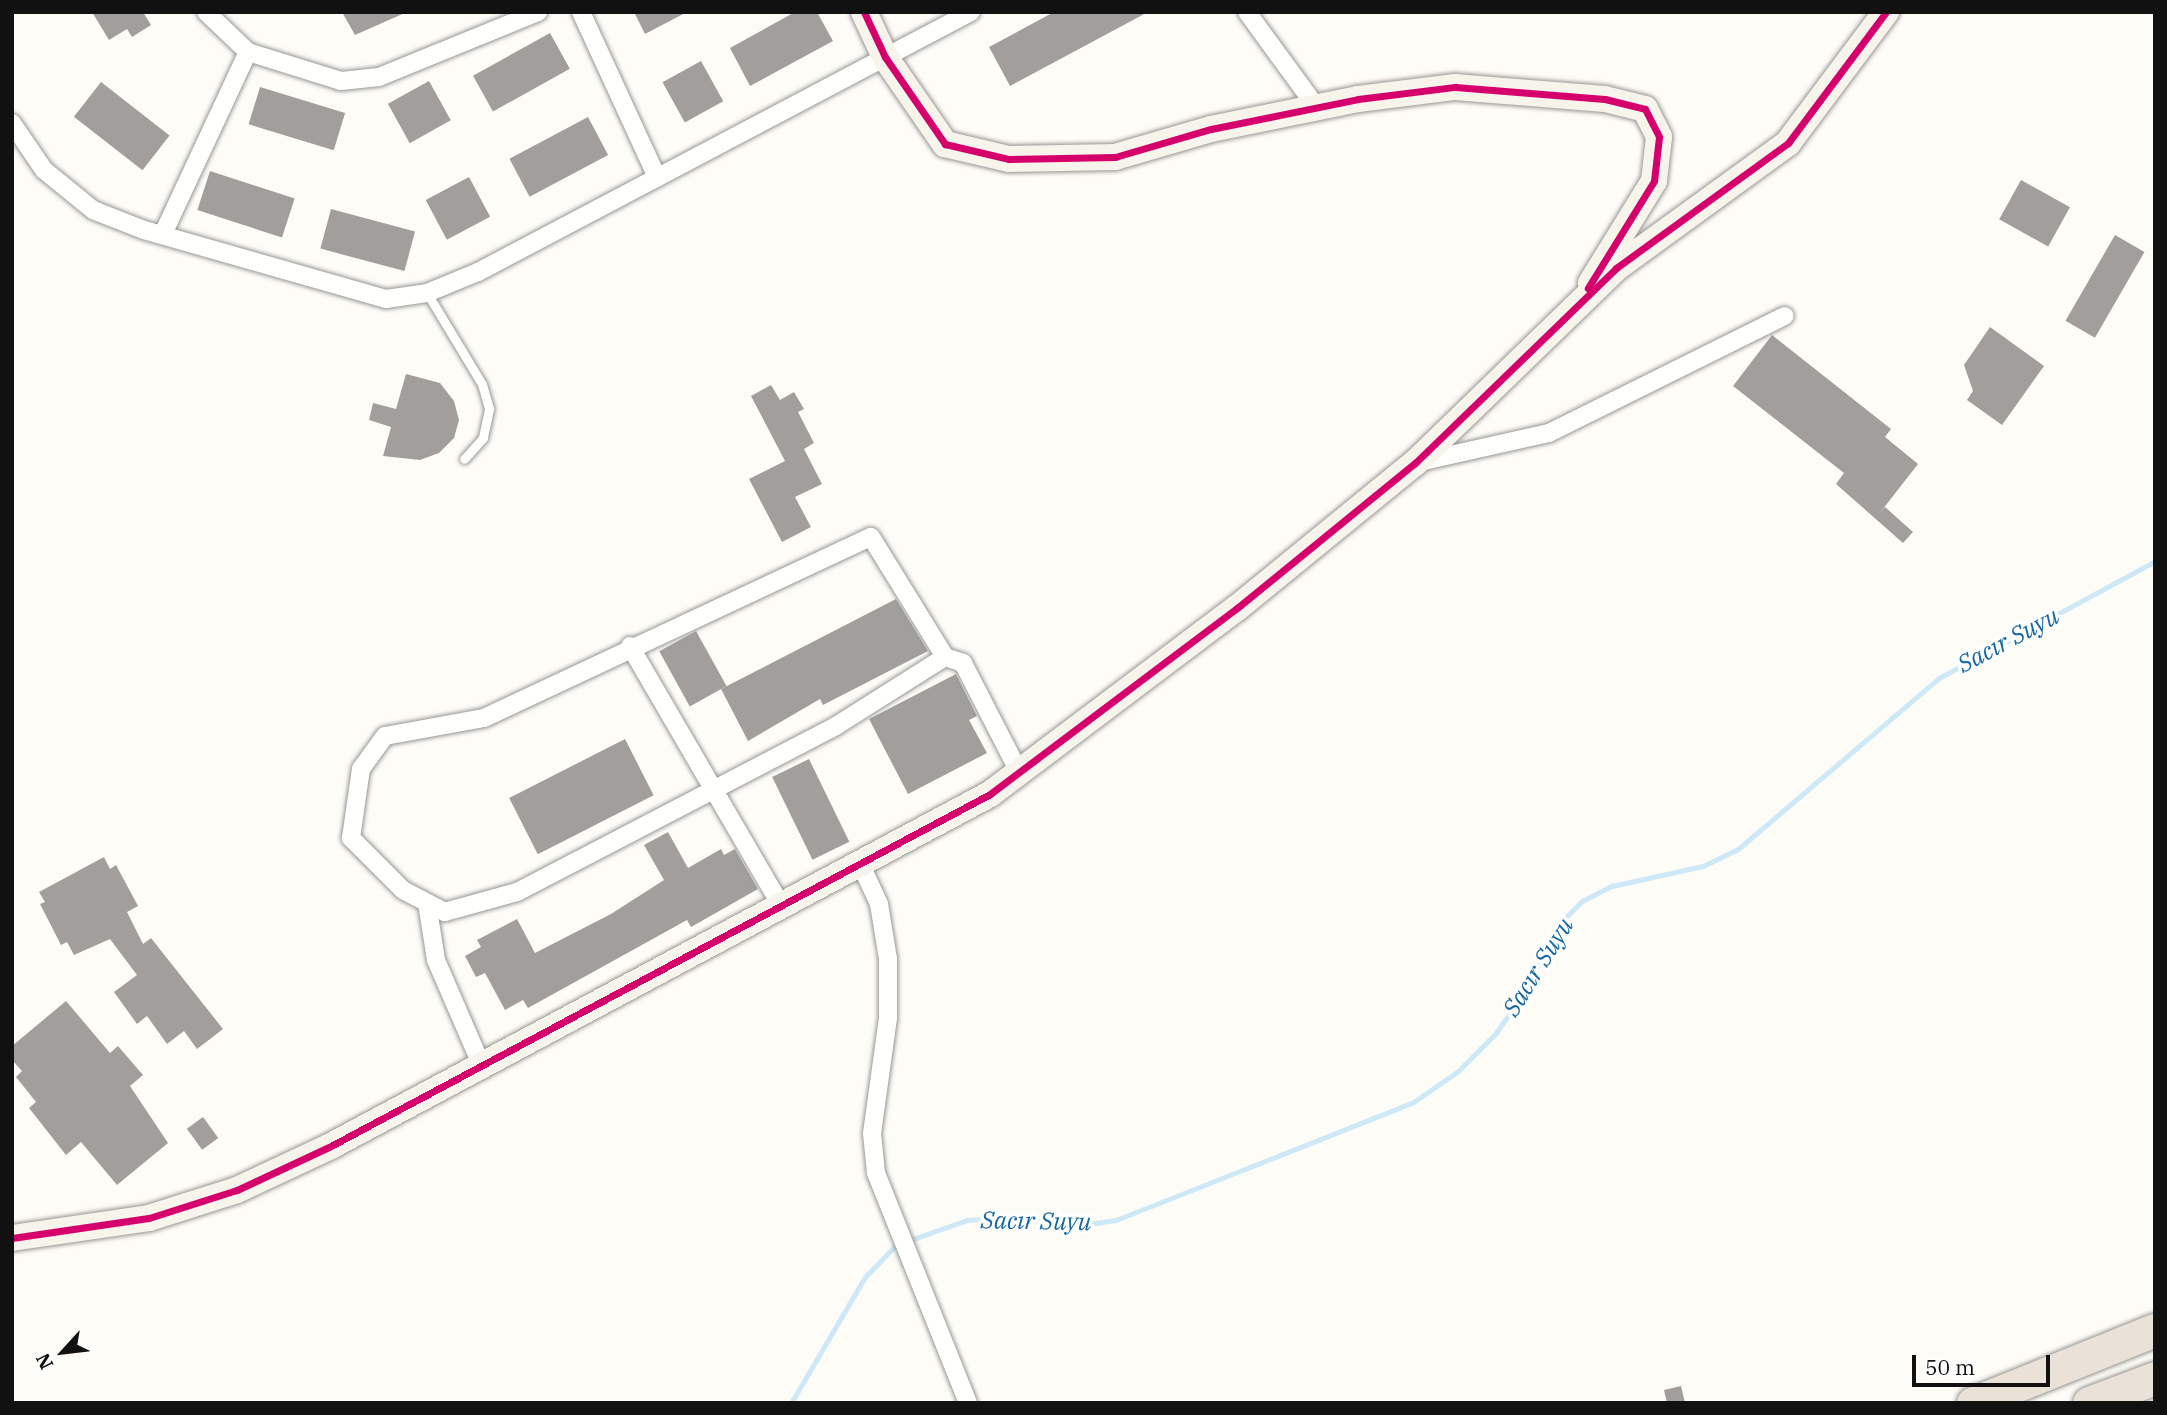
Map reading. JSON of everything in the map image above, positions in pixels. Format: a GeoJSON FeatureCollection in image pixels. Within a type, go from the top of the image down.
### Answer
{"type":"FeatureCollection","features":[{"type":"Feature","properties":{"kind":"highway"},"geometry":{"type":"LineString","coordinates":[[1973,1403],[2155,1330]]}},
{"type":"Feature","properties":{"kind":"highway"},"geometry":{"type":"LineString","coordinates":[[2090,1403],[2155,1378]]}},
{"type":"Feature","properties":{"kind":"highway"},"geometry":{"type":"LineString","coordinates":[[2090,1403],[2155,1394]]}},
{"type":"Feature","properties":{"kind":"street"},"geometry":{"type":"LineString","coordinates":[[206,12],[248,52],[341,80],[379,77],[538,12]]}},
{"type":"Feature","properties":{"kind":"street"},"geometry":{"type":"LineString","coordinates":[[581,12],[657,177]]}},
{"type":"Feature","properties":{"kind":"street"},"geometry":{"type":"LineString","coordinates":[[864,12],[886,57],[945,144],[1009,159],[1115,157],[1317,108],[1455,87],[1605,99],[1644,109],[1659,137],[1654,181],[1581,303]]}},
{"type":"Feature","properties":{"kind":"street"},"geometry":{"type":"LineString","coordinates":[[12,123],[44,170],[93,209],[163,234],[386,299],[426,293],[657,177],[971,12]]}},
{"type":"Feature","properties":{"kind":"street"},"geometry":{"type":"LineString","coordinates":[[1247,12],[1317,108]]}},
{"type":"Feature","properties":{"kind":"street"},"geometry":{"type":"LineString","coordinates":[[12,1238],[149,1218],[237,1191],[329,1147],[860,863],[1020,774],[1415,463],[1616,268],[1788,143],[1886,12]]}},
{"type":"Feature","properties":{"kind":"street"},"geometry":{"type":"LineString","coordinates":[[163,234],[248,52]]}},
{"type":"Feature","properties":{"kind":"street"},"geometry":{"type":"LineString","coordinates":[[1415,463],[1549,433],[1785,316]]}},
{"type":"Feature","properties":{"kind":"street"},"geometry":{"type":"LineString","coordinates":[[945,657],[836,726],[517,892],[445,912],[403,890],[351,838],[361,769],[385,736],[484,718],[630,646],[871,537],[945,657],[963,663],[1020,774]]}},
{"type":"Feature","properties":{"kind":"street"},"geometry":{"type":"LineString","coordinates":[[630,646],[712,792],[780,904]]}},
{"type":"Feature","properties":{"kind":"street"},"geometry":{"type":"LineString","coordinates":[[860,863],[887,942],[888,1018],[872,1133],[876,1173],[889,1213],[968,1403]]}},
{"type":"Feature","properties":{"kind":"street"},"geometry":{"type":"LineString","coordinates":[[427,903],[436,960],[481,1064]]}},
{"type":"Feature","properties":{"kind":"lane"},"geometry":{"type":"LineString","coordinates":[[426,293],[482,384],[489,409],[483,438],[464,459]]}},
{"type":"Feature","properties":{"kind":"building"},"geometry":{"type":"Polygon","coordinates":[[[92,12],[143,12],[151,25],[132,37],[127,29],[109,40],[92,12]]]}},
{"type":"Feature","properties":{"kind":"building"},"geometry":{"type":"Polygon","coordinates":[[[342,12],[407,12],[355,35],[342,12]]]}},
{"type":"Feature","properties":{"kind":"building"},"geometry":{"type":"Polygon","coordinates":[[[634,12],[687,12],[645,34],[634,12]]]}},
{"type":"Feature","properties":{"kind":"building"},"geometry":{"type":"Polygon","coordinates":[[[795,12],[817,12],[833,41],[750,86],[730,48],[795,12]]]}},
{"type":"Feature","properties":{"kind":"building"},"geometry":{"type":"Polygon","coordinates":[[[1054,12],[1148,12],[1010,86],[989,47],[1054,12]]]}},
{"type":"Feature","properties":{"kind":"building"},"geometry":{"type":"Polygon","coordinates":[[[550,33],[570,69],[493,112],[473,76],[550,33]]]}},
{"type":"Feature","properties":{"kind":"building"},"geometry":{"type":"Polygon","coordinates":[[[701,61],[723,101],[685,123],[663,82],[701,61]]]}},
{"type":"Feature","properties":{"kind":"building"},"geometry":{"type":"Polygon","coordinates":[[[429,81],[451,120],[410,143],[388,104],[429,81]]]}},
{"type":"Feature","properties":{"kind":"building"},"geometry":{"type":"Polygon","coordinates":[[[101,82],[170,136],[142,170],[74,117],[101,82]]]}},
{"type":"Feature","properties":{"kind":"building"},"geometry":{"type":"Polygon","coordinates":[[[260,87],[345,113],[334,150],[249,124],[260,87]]]}},
{"type":"Feature","properties":{"kind":"building"},"geometry":{"type":"Polygon","coordinates":[[[588,117],[608,155],[530,197],[509,159],[588,117]]]}},
{"type":"Feature","properties":{"kind":"building"},"geometry":{"type":"Polygon","coordinates":[[[210,171],[295,199],[282,237],[197,210],[210,171]]]}},
{"type":"Feature","properties":{"kind":"building"},"geometry":{"type":"Polygon","coordinates":[[[469,177],[490,217],[447,240],[426,200],[469,177]]]}},
{"type":"Feature","properties":{"kind":"building"},"geometry":{"type":"Polygon","coordinates":[[[2021,180],[2070,207],[2048,247],[1999,219],[2021,180]]]}},
{"type":"Feature","properties":{"kind":"building"},"geometry":{"type":"Polygon","coordinates":[[[331,209],[415,232],[404,271],[320,249],[331,209]]]}},
{"type":"Feature","properties":{"kind":"building"},"geometry":{"type":"Polygon","coordinates":[[[2115,235],[2144,252],[2095,338],[2066,321],[2115,235]]]}},
{"type":"Feature","properties":{"kind":"building"},"geometry":{"type":"Polygon","coordinates":[[[1990,327],[2044,366],[2002,425],[1967,400],[1973,391],[1964,365],[1990,327]]]}},
{"type":"Feature","properties":{"kind":"building"},"geometry":{"type":"Polygon","coordinates":[[[1772,335],[1891,429],[1885,437],[1918,464],[1879,514],[1885,507],[1913,532],[1903,543],[1836,484],[1844,473],[1733,386],[1772,335]]]}},
{"type":"Feature","properties":{"kind":"building"},"geometry":{"type":"Polygon","coordinates":[[[406,374],[440,383],[454,401],[459,420],[454,438],[439,453],[420,460],[383,456],[391,427],[369,420],[373,403],[396,409],[406,374]]]}},
{"type":"Feature","properties":{"kind":"building"},"geometry":{"type":"Polygon","coordinates":[[[771,385],[780,400],[794,392],[804,409],[798,412],[814,443],[804,449],[822,484],[795,497],[811,527],[782,542],[749,479],[785,461],[751,396],[771,385]]]}},
{"type":"Feature","properties":{"kind":"building"},"geometry":{"type":"Polygon","coordinates":[[[896,599],[928,651],[823,705],[820,699],[748,741],[721,689],[896,599]]]}},
{"type":"Feature","properties":{"kind":"building"},"geometry":{"type":"Polygon","coordinates":[[[696,631],[727,686],[690,706],[659,651],[696,631]]]}},
{"type":"Feature","properties":{"kind":"building"},"geometry":{"type":"Polygon","coordinates":[[[956,674],[977,716],[969,720],[987,753],[908,794],[869,719],[956,674]]]}},
{"type":"Feature","properties":{"kind":"building"},"geometry":{"type":"Polygon","coordinates":[[[625,739],[654,795],[538,854],[509,798],[625,739]]]}},
{"type":"Feature","properties":{"kind":"building"},"geometry":{"type":"Polygon","coordinates":[[[809,759],[849,842],[812,860],[772,777],[809,759]]]}},
{"type":"Feature","properties":{"kind":"building"},"geometry":{"type":"Polygon","coordinates":[[[668,832],[688,868],[721,849],[724,855],[735,849],[758,889],[691,927],[687,920],[528,1008],[523,1000],[505,1010],[485,973],[476,977],[465,956],[481,947],[477,940],[517,919],[535,953],[611,914],[664,880],[644,845],[668,832]]]}},
{"type":"Feature","properties":{"kind":"building"},"geometry":{"type":"Polygon","coordinates":[[[104,857],[110,869],[116,865],[138,906],[127,912],[143,944],[151,938],[223,1029],[197,1049],[184,1031],[167,1044],[147,1016],[137,1024],[114,992],[137,975],[110,939],[74,955],[67,942],[61,945],[40,904],[45,902],[39,892],[104,857]]]}},
{"type":"Feature","properties":{"kind":"building"},"geometry":{"type":"Polygon","coordinates":[[[66,1001],[110,1053],[118,1046],[143,1075],[130,1086],[168,1143],[117,1185],[81,1142],[66,1155],[29,1108],[36,1102],[16,1077],[22,1071],[12,1060],[12,1046],[66,1001]]]}},
{"type":"Feature","properties":{"kind":"building"},"geometry":{"type":"Polygon","coordinates":[[[203,1117],[218,1138],[202,1150],[187,1129],[203,1117]]]}},
{"type":"Feature","properties":{"kind":"building"},"geometry":{"type":"Polygon","coordinates":[[[1681,1386],[1685,1403],[1667,1403],[1664,1390],[1681,1386]]]}},
{"type":"Feature","properties":{"kind":"waterway","name":"Sacır Suyu"},"geometry":{"type":"LineString","coordinates":[[791,1403],[865,1277],[896,1245],[967,1220],[1010,1217],[1075,1226],[1116,1220],[1412,1103],[1457,1072],[1496,1033],[1526,989],[1558,925],[1582,901],[1612,886],[1703,866],[1738,849],[1939,678],[2155,561]]}},
{"type":"Feature","properties":{"kind":"cycle path"},"geometry":{"type":"LineString","coordinates":[[864,12],[885,57],[945,144],[1009,159],[1115,157],[1211,129],[1358,99],[1455,87],[1605,99],[1645,109],[1659,137],[1654,181],[1588,288]]}},
{"type":"Feature","properties":{"kind":"cycle path"},"geometry":{"type":"LineString","coordinates":[[12,1238],[149,1218],[237,1190],[329,1147],[990,794],[1237,608],[1415,463],[1616,268],[1788,143],[1886,12]]}}]}
